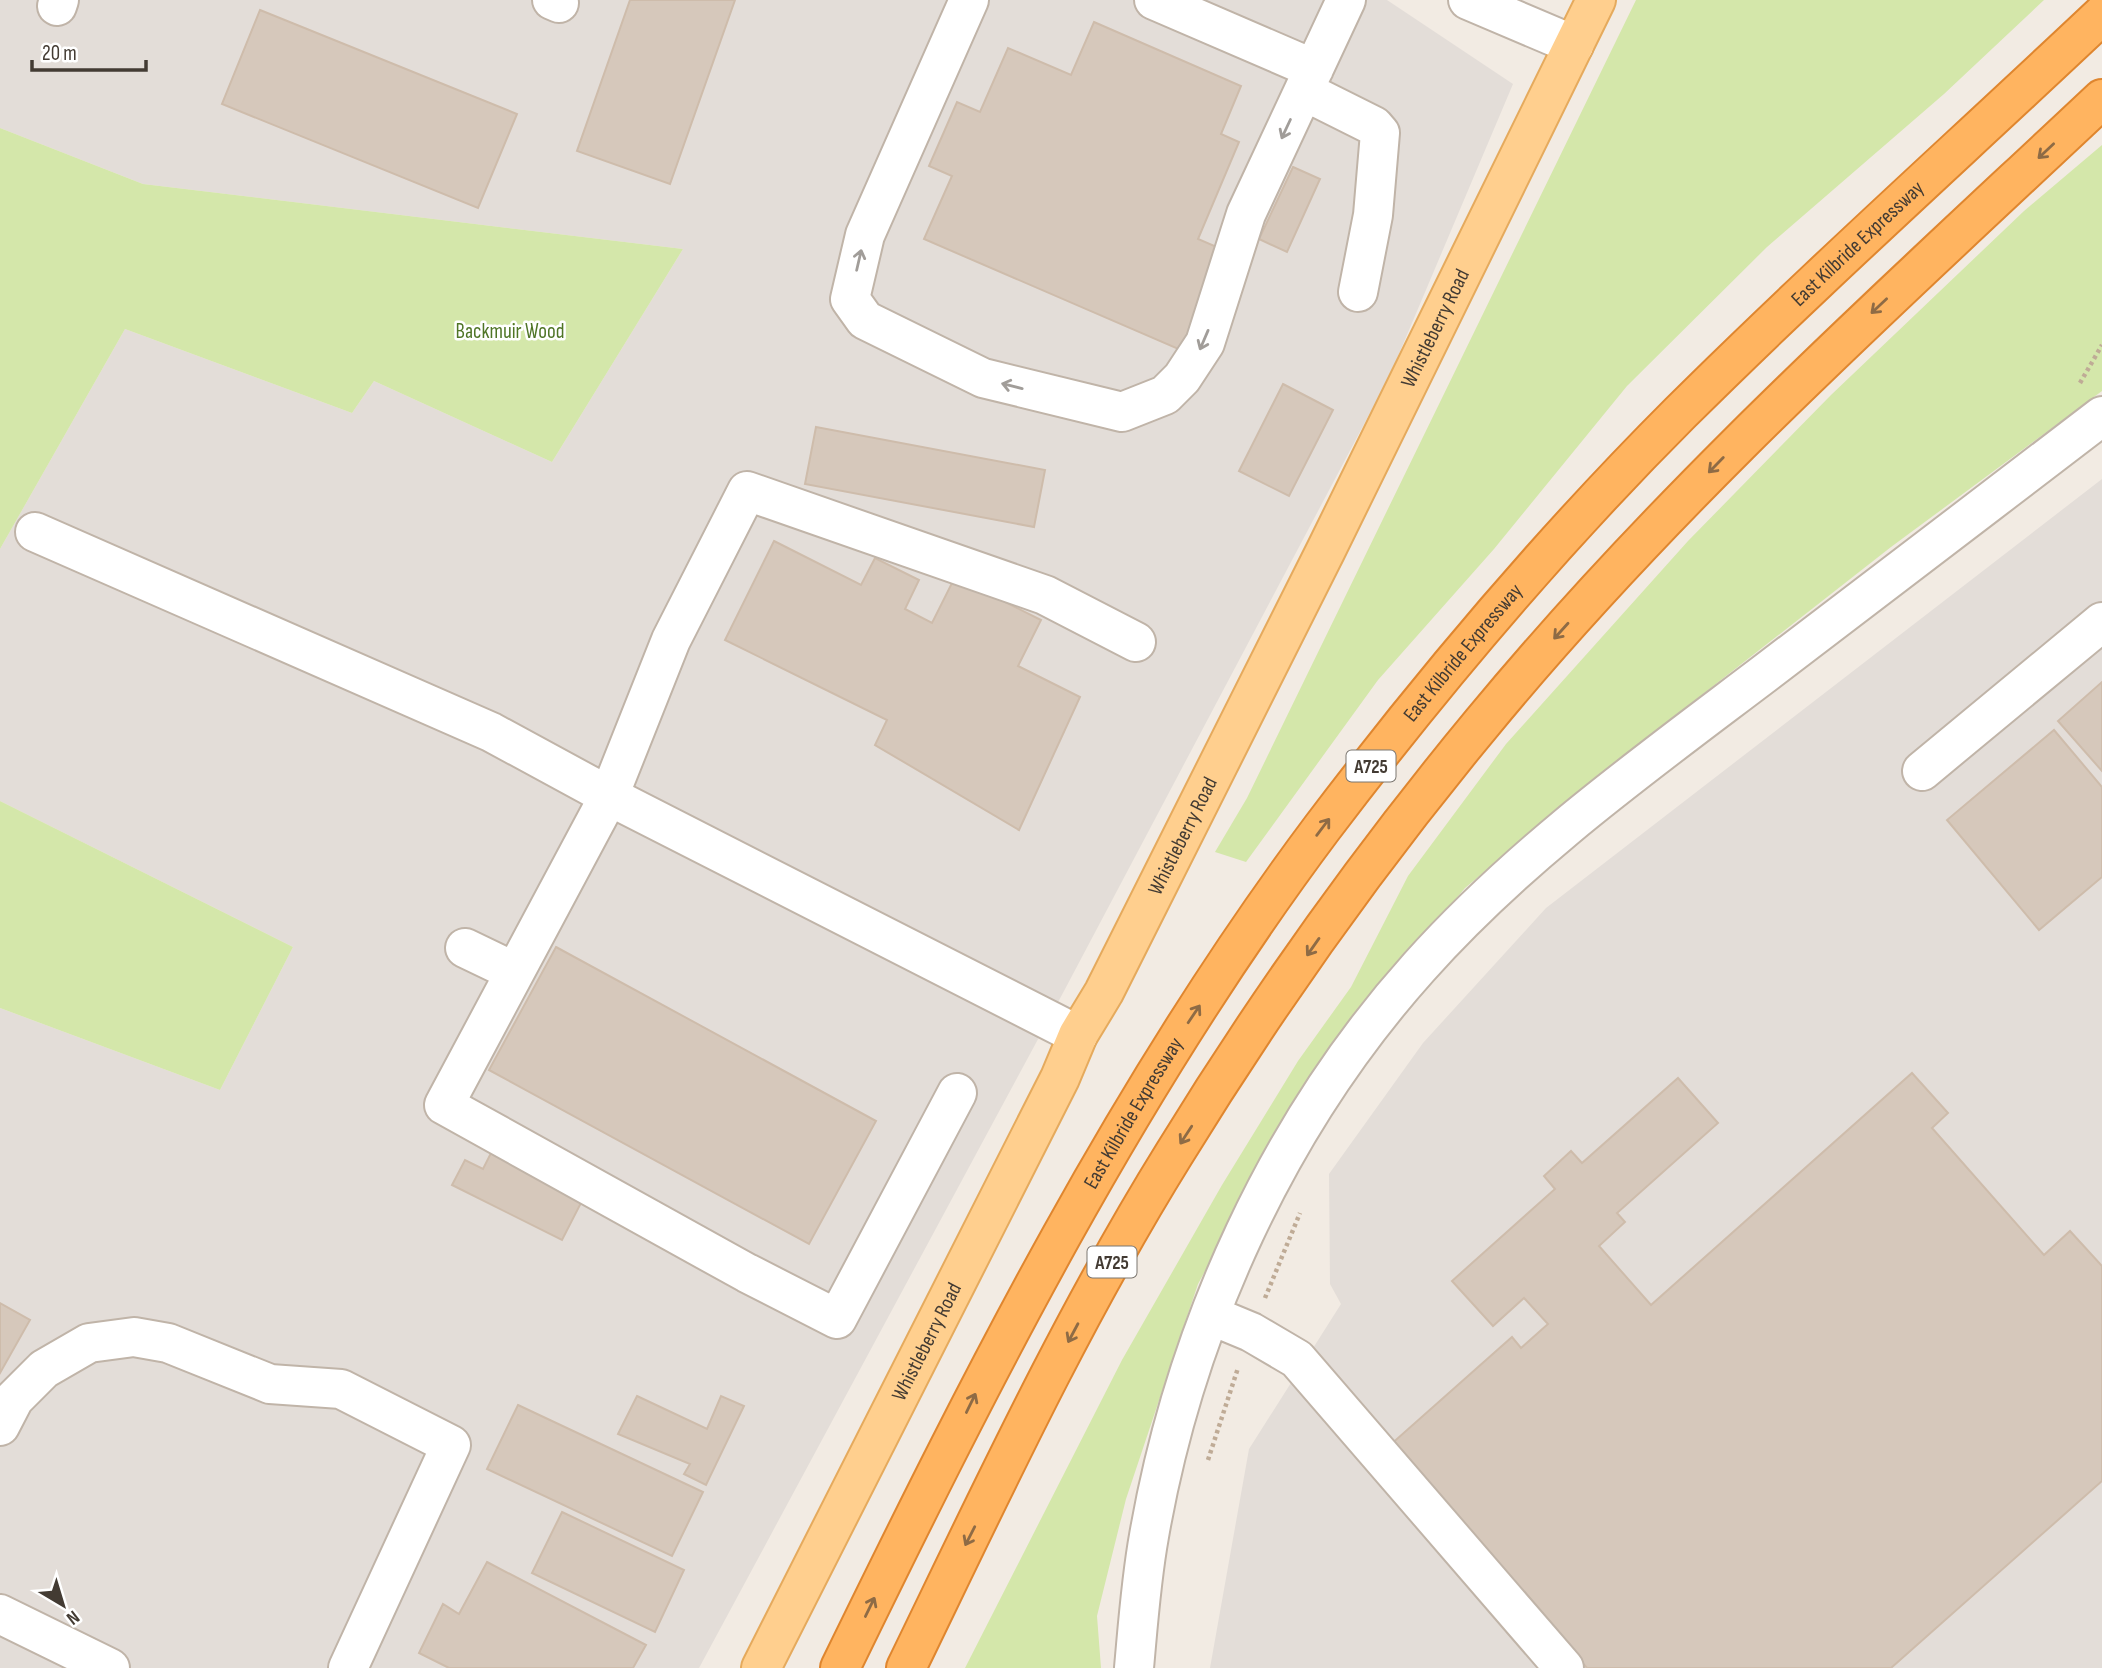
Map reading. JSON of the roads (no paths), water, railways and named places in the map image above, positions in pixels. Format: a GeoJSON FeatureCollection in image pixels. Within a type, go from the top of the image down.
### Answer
{"type":"FeatureCollection","features":[{"type":"Feature","properties":{"kind":"highway","name":"East Kilbride Expressway"},"geometry":{"type":"LineString","coordinates":[[840,1668],[990,1364],[1069,1218],[1174,1044],[1320,830],[1429,691],[1530,573],[1676,417],[2102,15]]}},
{"type":"Feature","properties":{"kind":"highway","name":"A725"},"geometry":{"type":"LineString","coordinates":[[909,1664],[1076,1325],[1173,1155],[1293,975],[1418,803],[1554,638],[1724,457],[1848,335],[2102,99]]}},
{"type":"Feature","properties":{"kind":"main road","name":"Whistleberry Road"},"geometry":{"type":"LineString","coordinates":[[761,1668],[1060,1078],[1078,1035],[1110,979],[1320,562],[1596,0]]}},
{"type":"Feature","properties":{"kind":"street"},"geometry":{"type":"LineString","coordinates":[[969,0],[865,235],[850,299],[865,320],[983,378],[1122,412],[1166,395],[1182,378],[1205,343],[1246,214],[1346,0]]}},
{"type":"Feature","properties":{"kind":"street"},"geometry":{"type":"LineString","coordinates":[[1154,0],[1309,80],[1380,133],[1373,215],[1358,292]]}},
{"type":"Feature","properties":{"kind":"street"},"geometry":{"type":"LineString","coordinates":[[1468,0],[1574,45]]}},
{"type":"Feature","properties":{"kind":"street"},"geometry":{"type":"LineString","coordinates":[[1134,1668],[1149,1534],[1176,1421],[1210,1315],[1265,1192],[1303,1123],[1372,1025],[1416,969],[1455,928],[1535,854],[1619,785],[2102,416]]}},
{"type":"Feature","properties":{"kind":"street"},"geometry":{"type":"LineString","coordinates":[[957,1093],[837,1319],[735,1266],[444,1105],[609,796],[671,640],[747,491],[1045,595],[1136,642]]}},
{"type":"Feature","properties":{"kind":"street"},"geometry":{"type":"LineString","coordinates":[[36,532],[491,732],[609,796],[1078,1035]]}},
{"type":"Feature","properties":{"kind":"street"},"geometry":{"type":"LineString","coordinates":[[1922,771],[2102,622]]}},
{"type":"Feature","properties":{"kind":"street"},"geometry":{"type":"LineString","coordinates":[[465,948],[515,972]]}},
{"type":"Feature","properties":{"kind":"street"},"geometry":{"type":"LineString","coordinates":[[1210,1315],[1251,1332],[1297,1359],[1564,1668]]}},
{"type":"Feature","properties":{"kind":"street"},"geometry":{"type":"LineString","coordinates":[[0,1426],[14,1399],[44,1369],[89,1343],[134,1337],[167,1343],[270,1384],[341,1389],[451,1445],[348,1668]]}},
{"type":"Feature","properties":{"kind":"street"},"geometry":{"type":"LineString","coordinates":[[0,1614],[110,1668]]}},
{"type":"Feature","properties":{"kind":"park label","name":"Backmuir Wood"},"geometry":{"type":"Point","coordinates":[510,331]}}]}
